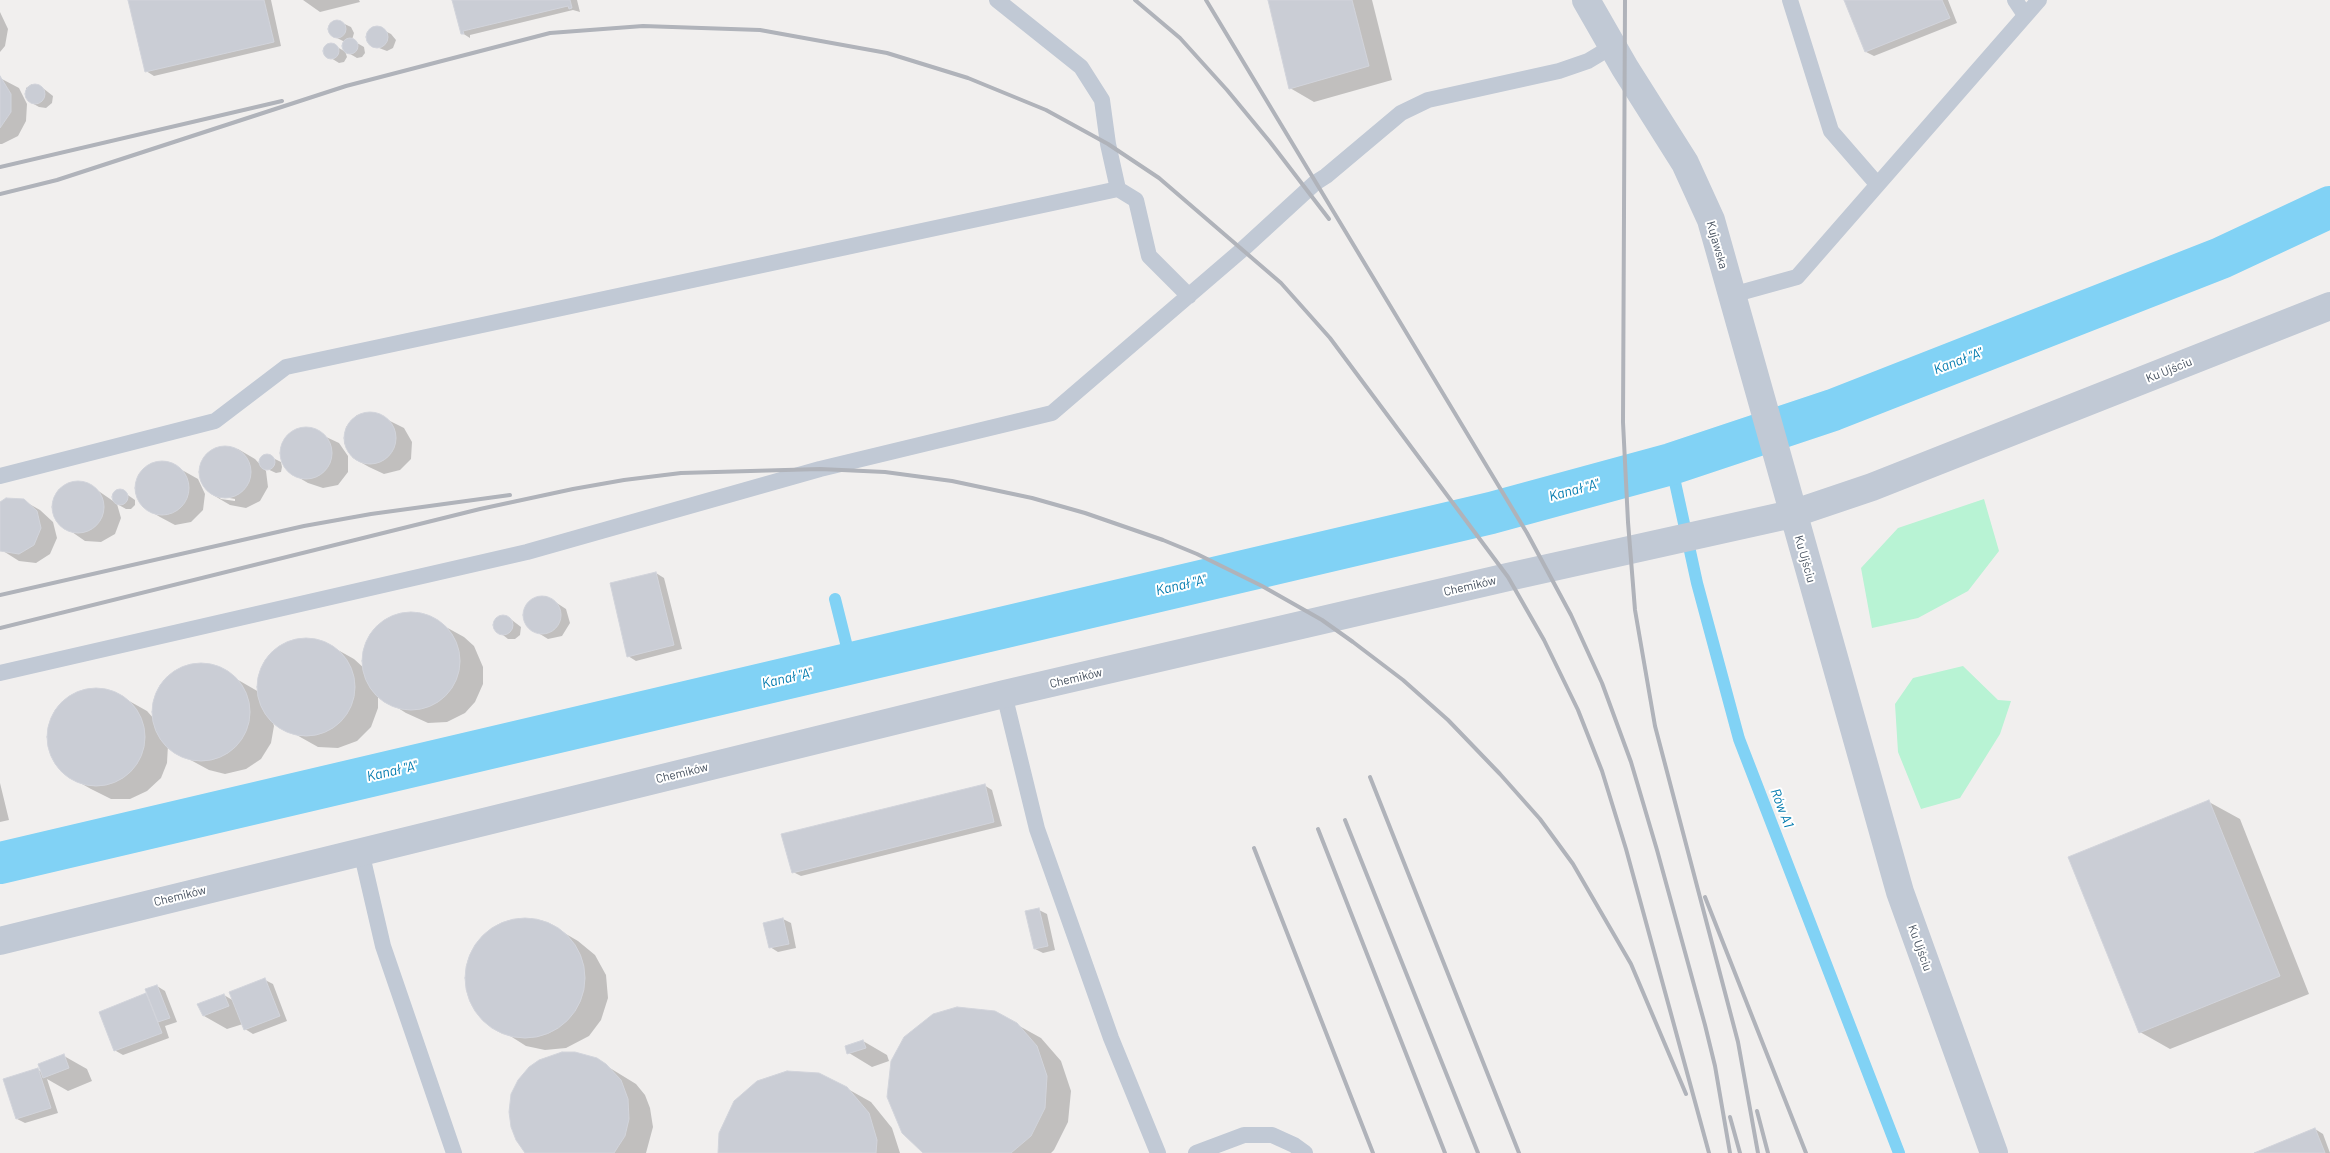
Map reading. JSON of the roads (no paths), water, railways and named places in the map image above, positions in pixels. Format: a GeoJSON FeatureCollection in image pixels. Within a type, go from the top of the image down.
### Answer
{"type":"FeatureCollection","features":[{"type":"Feature","properties":{"kind":"street","name":"Kujawska"},"geometry":{"type":"LineString","coordinates":[[1586,0],[1685,163],[1710,220],[1779,461],[1792,514]]}},
{"type":"Feature","properties":{"kind":"street","name":"Ku Ujściu"},"geometry":{"type":"LineString","coordinates":[[1994,1153],[1906,909],[1792,514],[1872,487],[2330,306]]}},
{"type":"Feature","properties":{"kind":"street","name":"Chemików"},"geometry":{"type":"LineString","coordinates":[[0,941],[1004,694],[1792,514]]}},
{"type":"Feature","properties":{"kind":"lane"},"geometry":{"type":"LineString","coordinates":[[997,0],[1081,67],[1102,100],[1108,144],[1118,189]]}},
{"type":"Feature","properties":{"kind":"lane"},"geometry":{"type":"LineString","coordinates":[[1790,0],[1831,131],[1876,184]]}},
{"type":"Feature","properties":{"kind":"lane"},"geometry":{"type":"LineString","coordinates":[[2015,0],[2025,15]]}},
{"type":"Feature","properties":{"kind":"lane"},"geometry":{"type":"LineString","coordinates":[[1732,295],[1797,277],[1876,184],[2039,0]]}},
{"type":"Feature","properties":{"kind":"lane"},"geometry":{"type":"LineString","coordinates":[[0,673],[527,552],[820,469],[1052,413],[1243,249],[1315,183],[1326,176],[1401,113],[1428,100],[1559,71],[1588,61],[1613,46]]}},
{"type":"Feature","properties":{"kind":"lane"},"geometry":{"type":"LineString","coordinates":[[0,476],[215,421],[286,367],[1118,189],[1136,200],[1149,256],[1189,296]]}},
{"type":"Feature","properties":{"kind":"lane"},"geometry":{"type":"LineString","coordinates":[[1004,694],[1037,829],[1110,1038],[1158,1153]]}},
{"type":"Feature","properties":{"kind":"lane"},"geometry":{"type":"LineString","coordinates":[[361,851],[383,946],[454,1153]]}},
{"type":"Feature","properties":{"kind":"lane"},"geometry":{"type":"LineString","coordinates":[[1196,1153],[1244,1135],[1272,1135],[1294,1145],[1305,1153]]}},
{"type":"Feature","properties":{"kind":"waterway","name":"Kanał \"A\""},"geometry":{"type":"LineString","coordinates":[[0,863],[1491,513],[1671,464],[1833,410],[2221,258],[2330,207]]}},
{"type":"Feature","properties":{"kind":"waterway","name":"Rów A1"},"geometry":{"type":"LineString","coordinates":[[1671,464],[1697,583],[1739,739],[1899,1153]]}},
{"type":"Feature","properties":{"kind":"waterway"},"geometry":{"type":"LineString","coordinates":[[835,599],[851,663]]}},
{"type":"Feature","properties":{"kind":"railway"},"geometry":{"type":"LineString","coordinates":[[1135,0],[1180,38],[1227,90],[1329,219]]}},
{"type":"Feature","properties":{"kind":"railway"},"geometry":{"type":"LineString","coordinates":[[1206,0],[1527,533],[1571,615],[1602,683],[1631,762],[1705,1025],[1715,1066],[1730,1153]]}},
{"type":"Feature","properties":{"kind":"railway"},"geometry":{"type":"LineString","coordinates":[[1625,0],[1623,422],[1635,610],[1655,726],[1738,1042],[1758,1153]]}},
{"type":"Feature","properties":{"kind":"railway"},"geometry":{"type":"LineString","coordinates":[[0,194],[57,180],[346,86],[550,33],[643,26],[760,30],[887,53],[968,78],[1046,110],[1108,144],[1159,178],[1281,283],[1330,338],[1508,577],[1544,640],[1578,710],[1602,771],[1626,849],[1709,1153]]}},
{"type":"Feature","properties":{"kind":"railway"},"geometry":{"type":"LineString","coordinates":[[0,167],[282,101]]}},
{"type":"Feature","properties":{"kind":"railway"},"geometry":{"type":"LineString","coordinates":[[0,628],[480,509],[624,480],[681,473],[820,469],[885,472],[952,481],[1032,498],[1085,513],[1163,540],[1197,554],[1262,586],[1322,620],[1353,642],[1403,680],[1448,720],[1540,819],[1573,864],[1631,964],[1686,1094]]}},
{"type":"Feature","properties":{"kind":"railway"},"geometry":{"type":"LineString","coordinates":[[0,595],[304,526],[371,514],[510,495]]}},
{"type":"Feature","properties":{"kind":"railway"},"geometry":{"type":"LineString","coordinates":[[1370,777],[1519,1153]]}},
{"type":"Feature","properties":{"kind":"railway"},"geometry":{"type":"LineString","coordinates":[[1345,820],[1478,1153]]}},
{"type":"Feature","properties":{"kind":"railway"},"geometry":{"type":"LineString","coordinates":[[1318,829],[1445,1153]]}},
{"type":"Feature","properties":{"kind":"railway"},"geometry":{"type":"LineString","coordinates":[[1254,848],[1373,1153]]}},
{"type":"Feature","properties":{"kind":"railway"},"geometry":{"type":"LineString","coordinates":[[1705,897],[1806,1153]]}},
{"type":"Feature","properties":{"kind":"railway"},"geometry":{"type":"LineString","coordinates":[[1757,1111],[1768,1153]]}},
{"type":"Feature","properties":{"kind":"railway"},"geometry":{"type":"LineString","coordinates":[[1730,1117],[1740,1153]]}}]}
